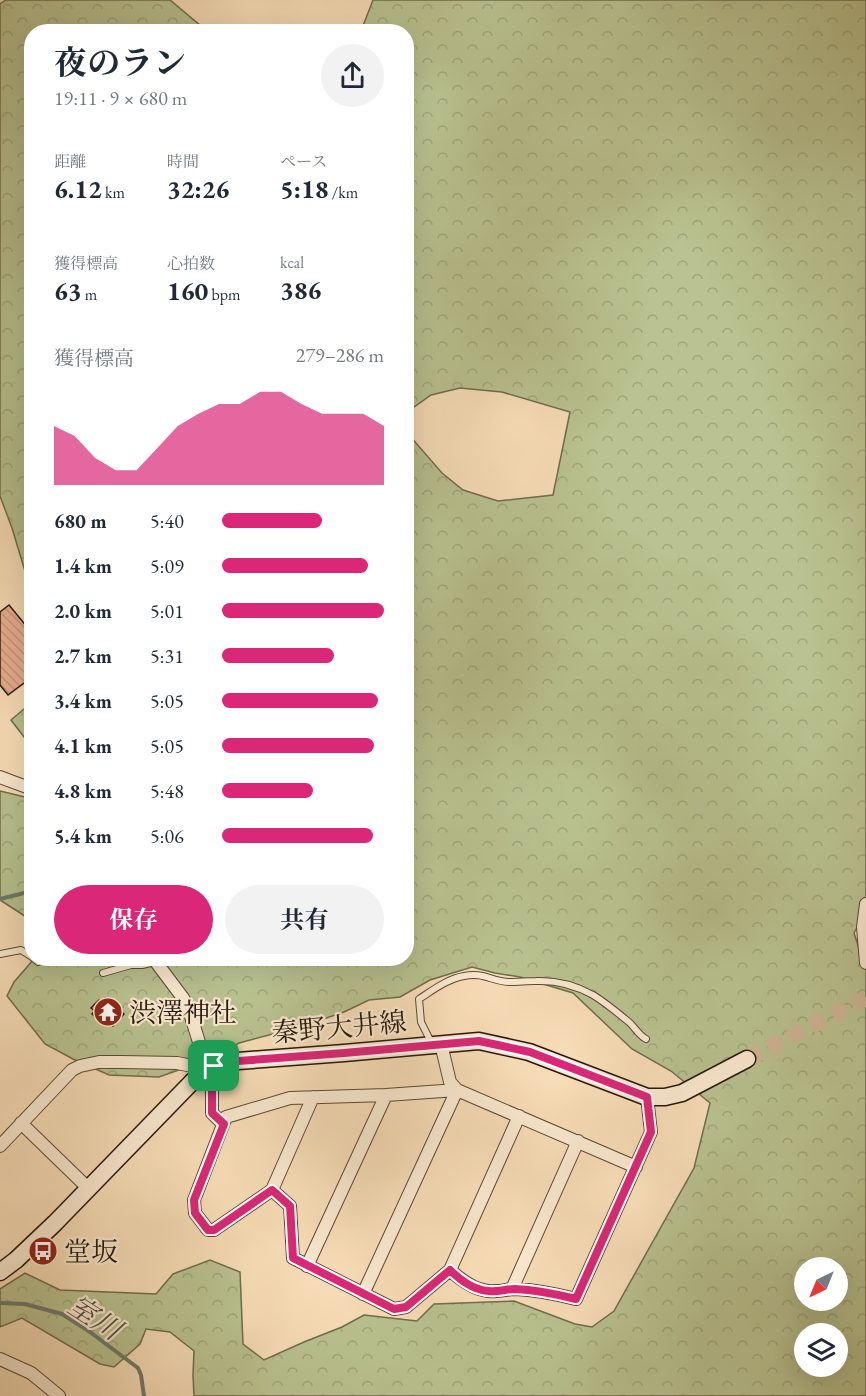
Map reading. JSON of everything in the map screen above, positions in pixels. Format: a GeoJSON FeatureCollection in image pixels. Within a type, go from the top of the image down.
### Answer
{"type":"FeatureCollection","features":[{"type":"Feature","properties":{"kind":"main road","name":"秦野大井線"},"geometry":{"type":"LineString","coordinates":[[0,1272],[55,1223],[207,1069],[238,1061],[479,1041],[530,1052],[647,1097],[665,1097],[682,1093],[747,1059]]}},
{"type":"Feature","properties":{"kind":"street"},"geometry":{"type":"LineString","coordinates":[[0,777],[24,786]]}},
{"type":"Feature","properties":{"kind":"street"},"geometry":{"type":"LineString","coordinates":[[866,904],[863,927],[866,963]]}},
{"type":"Feature","properties":{"kind":"street"},"geometry":{"type":"LineString","coordinates":[[159,966],[189,1010],[212,1084],[212,1113],[224,1124]]}},
{"type":"Feature","properties":{"kind":"street"},"geometry":{"type":"LineString","coordinates":[[437,1044],[450,1082],[457,1090],[636,1167]]}},
{"type":"Feature","properties":{"kind":"street"},"geometry":{"type":"LineString","coordinates":[[0,1146],[72,1070],[80,1066],[99,1062],[177,1063],[207,1069]]}},
{"type":"Feature","properties":{"kind":"street"},"geometry":{"type":"LineString","coordinates":[[313,1097],[272,1190],[214,1230],[208,1230],[195,1213],[194,1200],[226,1117],[290,1098],[457,1090]]}},
{"type":"Feature","properties":{"kind":"street"},"geometry":{"type":"LineString","coordinates":[[363,1294],[457,1090]]}},
{"type":"Feature","properties":{"kind":"street"},"geometry":{"type":"LineString","coordinates":[[307,1266],[386,1095]]}},
{"type":"Feature","properties":{"kind":"street"},"geometry":{"type":"LineString","coordinates":[[450,1270],[463,1282],[480,1290],[493,1292],[512,1289],[556,1294],[576,1299],[651,1132],[647,1097]]}},
{"type":"Feature","properties":{"kind":"street"},"geometry":{"type":"LineString","coordinates":[[272,1190],[290,1206],[293,1258],[394,1309],[406,1307],[450,1270],[519,1116]]}},
{"type":"Feature","properties":{"kind":"street"},"geometry":{"type":"LineString","coordinates":[[21,1123],[89,1189]]}},
{"type":"Feature","properties":{"kind":"street"},"geometry":{"type":"LineString","coordinates":[[512,1289],[578,1141]]}},
{"type":"Feature","properties":{"kind":"street"},"geometry":{"type":"LineString","coordinates":[[0,1359],[31,1373],[59,1396]]}},
{"type":"Feature","properties":{"kind":"lane"},"geometry":{"type":"LineString","coordinates":[[0,954],[21,950],[24,952]]}},
{"type":"Feature","properties":{"kind":"lane"},"geometry":{"type":"LineString","coordinates":[[103,973],[128,966]]}},
{"type":"Feature","properties":{"kind":"lane"},"geometry":{"type":"LineString","coordinates":[[437,1044],[421,1022],[419,999],[450,980],[475,975],[507,982],[550,981],[572,985],[609,1006],[642,1038],[646,1039]]}},
{"type":"Feature","properties":{"kind":"green space"},"geometry":{"type":"Polygon","coordinates":[[[6,0],[170,0],[199,24],[24,24],[24,568],[0,496],[0,4],[6,0]]]}},
{"type":"Feature","properties":{"kind":"green space"},"geometry":{"type":"Polygon","coordinates":[[[373,0],[866,0],[866,912],[854,933],[866,970],[866,1396],[194,1396],[194,1351],[170,1332],[146,1329],[140,1344],[114,1367],[100,1364],[22,1318],[0,1327],[0,1289],[25,1273],[60,1290],[156,1294],[173,1274],[210,1260],[240,1272],[243,1344],[264,1360],[342,1327],[364,1315],[417,1321],[434,1304],[514,1301],[575,1324],[592,1327],[614,1311],[694,1168],[710,1103],[671,1071],[632,1049],[573,993],[520,977],[472,967],[430,980],[400,997],[369,1000],[344,1012],[306,1025],[239,1043],[221,1055],[159,1077],[109,1075],[73,1059],[45,1044],[7,996],[14,982],[28,966],[414,966],[414,441],[442,473],[463,490],[498,501],[553,495],[570,412],[502,392],[460,388],[431,395],[414,407],[414,24],[364,24],[373,0]]]}},
{"type":"Feature","properties":{"kind":"green space"},"geometry":{"type":"Polygon","coordinates":[[[24,709],[24,737],[11,720],[24,709]]]}},
{"type":"Feature","properties":{"kind":"green space"},"geometry":{"type":"Polygon","coordinates":[[[0,791],[24,797],[24,915],[0,900],[0,791]]]}},
{"type":"Feature","properties":{"kind":"building"},"geometry":{"type":"Polygon","coordinates":[[[9,605],[24,623],[24,683],[8,695],[0,685],[0,612],[9,605]]]}},
{"type":"Feature","properties":{"kind":"building","name":"渋澤神社"},"geometry":{"type":"Polygon","coordinates":[[[105,998],[124,1014],[113,1026],[106,1020],[103,1023],[92,1014],[95,1011],[91,1008],[99,1000],[101,1002],[105,998]]]}},
{"type":"Feature","properties":{"kind":"waterway"},"geometry":{"type":"LineString","coordinates":[[0,899],[24,893]]}},
{"type":"Feature","properties":{"kind":"waterway","name":"室川"},"geometry":{"type":"LineString","coordinates":[[0,1303],[25,1304],[62,1314],[90,1332],[138,1368],[144,1396]]}},
{"type":"Feature","properties":{"kind":"tunnel"},"geometry":{"type":"LineString","coordinates":[[747,1059],[866,998]]}},
{"type":"Feature","properties":{"kind":"place","name":"渋澤神社"},"geometry":{"type":"Point","coordinates":[108,1012]}},
{"type":"Feature","properties":{"kind":"place","name":"堂坂"},"geometry":{"type":"Point","coordinates":[43,1251]}},
{"type":"Feature","properties":{"kind":"route"},"geometry":{"type":"LineString","coordinates":[[479,1041],[530,1052],[647,1097],[651,1132],[576,1299],[537,1291],[480,1290],[463,1282],[450,1270],[406,1307],[394,1309],[293,1258],[290,1206],[272,1190],[214,1230],[208,1230],[202,1224],[195,1213],[194,1200],[224,1124],[212,1113],[212,1084],[207,1069],[214,1066],[238,1061],[479,1041]]}}]}
